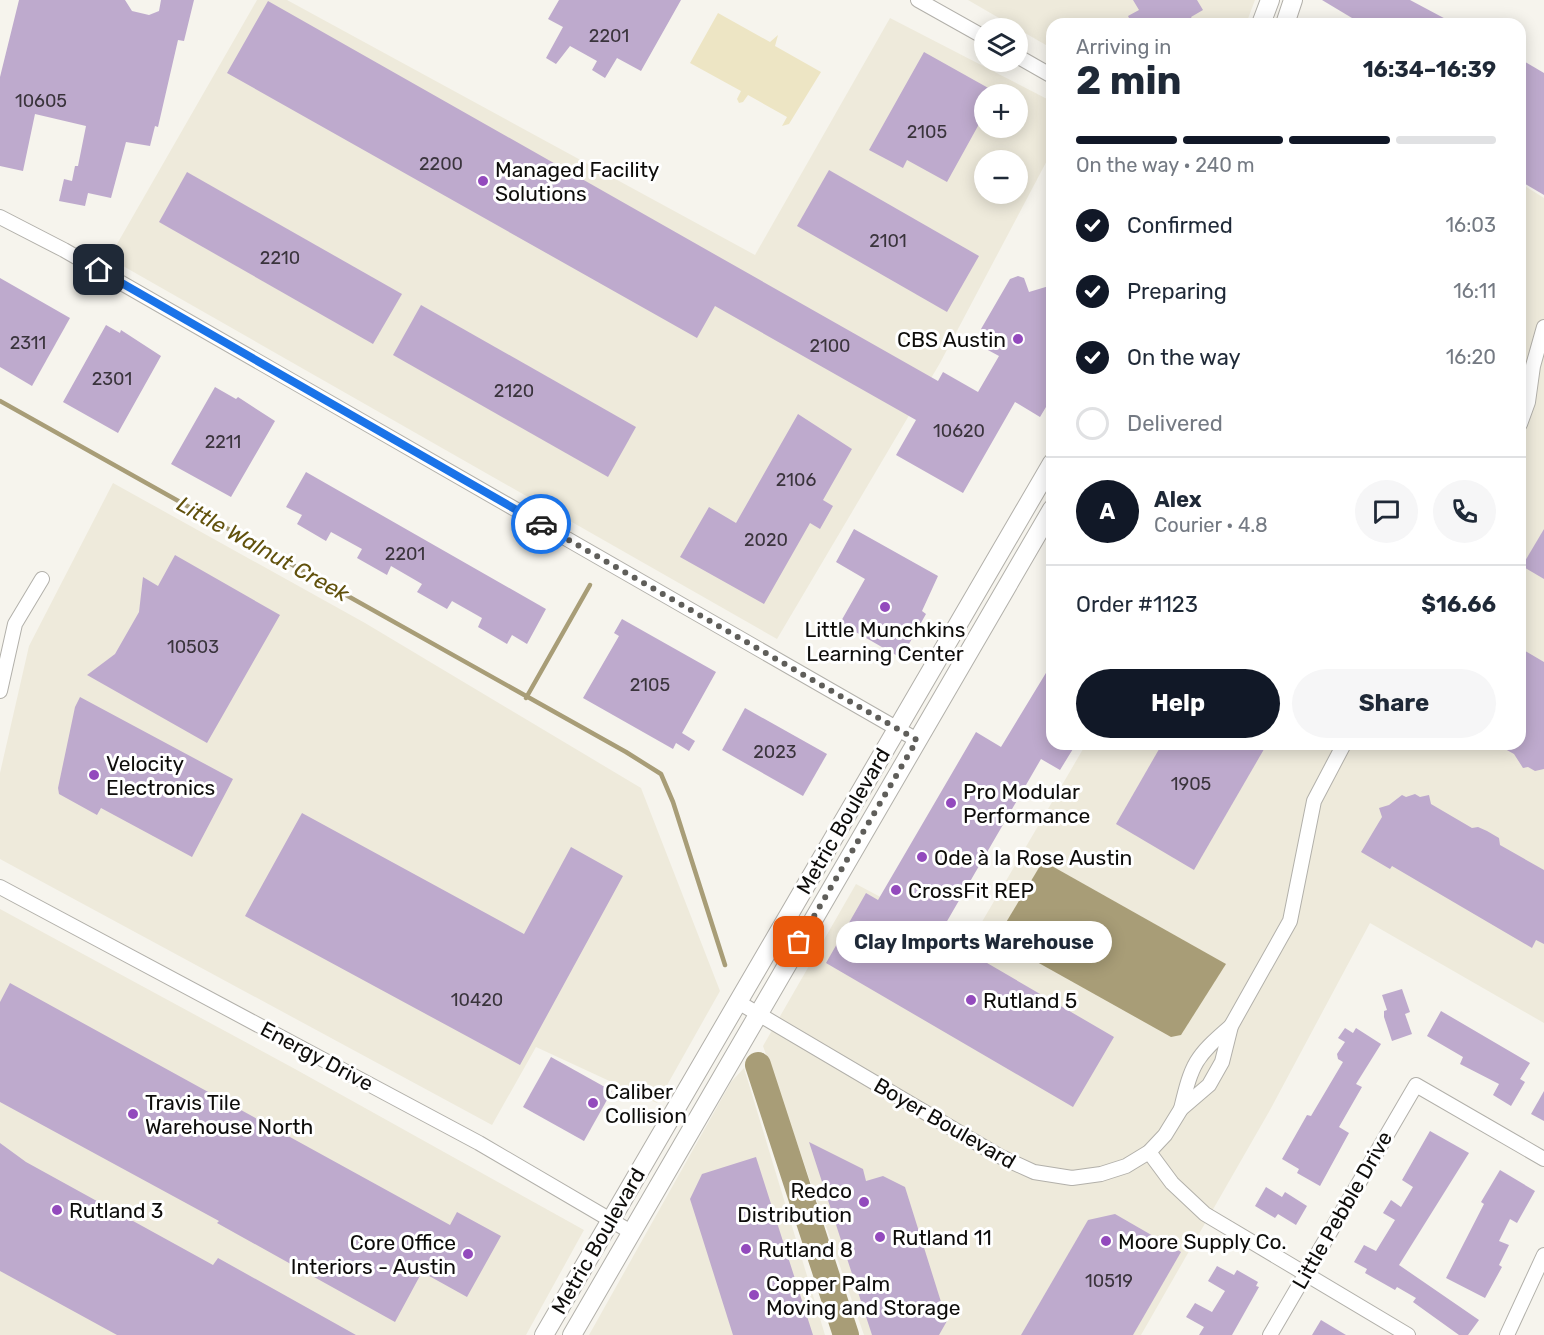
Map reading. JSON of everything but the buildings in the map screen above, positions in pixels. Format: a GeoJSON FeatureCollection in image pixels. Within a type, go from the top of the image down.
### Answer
{"type":"FeatureCollection","features":[{"type":"Feature","properties":{"kind":"main road"},"geometry":{"type":"LineString","coordinates":[[1263,18],[1270,0]]}},
{"type":"Feature","properties":{"kind":"main road"},"geometry":{"type":"LineString","coordinates":[[1287,18],[1293,0]]}},
{"type":"Feature","properties":{"kind":"main road","name":"Metric Boulevard"},"geometry":{"type":"LineString","coordinates":[[544,1335],[1046,473]]}},
{"type":"Feature","properties":{"kind":"main road","name":"Metric Boulevard"},"geometry":{"type":"LineString","coordinates":[[572,1335],[1046,519]]}},
{"type":"Feature","properties":{"kind":"street"},"geometry":{"type":"LineString","coordinates":[[918,0],[974,32]]}},
{"type":"Feature","properties":{"kind":"street"},"geometry":{"type":"LineString","coordinates":[[1028,62],[1046,73]]}},
{"type":"Feature","properties":{"kind":"street"},"geometry":{"type":"LineString","coordinates":[[0,217],[82,260],[917,740]]}},
{"type":"Feature","properties":{"kind":"street"},"geometry":{"type":"LineString","coordinates":[[1526,408],[1533,366],[1544,327]]}},
{"type":"Feature","properties":{"kind":"street"},"geometry":{"type":"LineString","coordinates":[[0,690],[15,624],[42,579]]}},
{"type":"Feature","properties":{"kind":"street","name":"Boyer Boulevard"},"geometry":{"type":"LineString","coordinates":[[1181,1109],[1209,1085],[1222,1062],[1231,1026],[1290,921],[1314,801],[1341,750]]}},
{"type":"Feature","properties":{"kind":"street","name":"Energy Drive"},"geometry":{"type":"LineString","coordinates":[[0,887],[472,1140],[631,1232]]}},
{"type":"Feature","properties":{"kind":"street","name":"Boyer Boulevard"},"geometry":{"type":"LineString","coordinates":[[738,1002],[999,1156],[1034,1172],[1072,1178],[1101,1174],[1126,1166],[1149,1152],[1165,1135],[1181,1109],[1190,1074],[1202,1051],[1231,1026]]}},
{"type":"Feature","properties":{"kind":"street","name":"Little Pebble Drive"},"geometry":{"type":"LineString","coordinates":[[1270,1335],[1416,1085],[1544,1159]]}},
{"type":"Feature","properties":{"kind":"street"},"geometry":{"type":"LineString","coordinates":[[1149,1152],[1172,1183],[1205,1214],[1306,1272],[1408,1335]]}},
{"type":"Feature","properties":{"kind":"street"},"geometry":{"type":"LineString","coordinates":[[1507,1335],[1544,1255]]}},
{"type":"Feature","properties":{"kind":"shaded area"},"geometry":{"type":"Polygon","coordinates":[[[257,0],[287,0],[755,255],[890,18],[974,61],[974,72],[995,72],[1018,84],[974,84],[974,138],[1028,138],[1028,89],[1046,98],[1046,162],[1028,197],[1028,150],[974,150],[974,204],[1024,204],[940,363],[777,639],[109,258],[257,0]]]}},
{"type":"Feature","properties":{"kind":"shaded area"},"geometry":{"type":"Polygon","coordinates":[[[968,0],[1255,0],[1248,18],[1046,18],[1046,45],[1028,35],[1028,18],[999,18],[968,0]]]}},
{"type":"Feature","properties":{"kind":"shaded area"},"geometry":{"type":"Polygon","coordinates":[[[718,13],[770,42],[778,35],[775,46],[821,72],[789,124],[782,126],[787,117],[748,95],[743,102],[739,103],[737,99],[741,91],[690,63],[718,13]]]}},
{"type":"Feature","properties":{"kind":"shaded area"},"geometry":{"type":"Polygon","coordinates":[[[1526,187],[1544,198],[1544,1023],[1370,923],[1270,1110],[1141,1335],[864,1335],[763,1046],[856,884],[969,944],[1082,750],[1526,750],[1526,187]]]}},
{"type":"Feature","properties":{"kind":"shaded area"},"geometry":{"type":"Polygon","coordinates":[[[113,483],[365,623],[641,788],[720,991],[657,1103],[536,1047],[492,1125],[0,859],[0,773],[29,646],[113,483]]]}},
{"type":"Feature","properties":{"kind":"shaded area"},"geometry":{"type":"Polygon","coordinates":[[[1043,861],[1226,964],[1181,1035],[1171,1037],[996,939],[1043,861]]]}},
{"type":"Feature","properties":{"kind":"shaded area"},"geometry":{"type":"Polygon","coordinates":[[[0,909],[295,1069],[584,1230],[526,1335],[0,1335],[0,909]]]}},
{"type":"Feature","properties":{"kind":"shaded area"},"geometry":{"type":"Polygon","coordinates":[[[744,1068],[825,1335],[589,1335],[731,1082],[744,1068]]]}},
{"type":"Feature","properties":{"kind":"waterway","name":"Little Walnut Creek"},"geometry":{"type":"LineString","coordinates":[[0,401],[626,752],[661,774],[673,802],[725,965]]}},
{"type":"Feature","properties":{"kind":"waterway","name":"Little Walnut Creek"},"geometry":{"type":"LineString","coordinates":[[526,698],[590,585]]}},
{"type":"Feature","properties":{"kind":"waterway","name":"Little Walnut Creek"},"geometry":{"type":"LineString","coordinates":[[758,1065],[846,1335]]}},
{"type":"Feature","properties":{"kind":"way so far"},"geometry":{"type":"LineString","coordinates":[[541,524],[917,740],[799,942]]}},
{"type":"Feature","properties":{"kind":"place","name":"Managed Facility Solutions"},"geometry":{"type":"Point","coordinates":[483,181]}},
{"type":"Feature","properties":{"kind":"place","name":"CBS Austin"},"geometry":{"type":"Point","coordinates":[1018,339]}},
{"type":"Feature","properties":{"kind":"place","name":"Little Munchkins Learning Center"},"geometry":{"type":"Point","coordinates":[885,607]}},
{"type":"Feature","properties":{"kind":"place","name":"Velocity Electronics"},"geometry":{"type":"Point","coordinates":[94,775]}},
{"type":"Feature","properties":{"kind":"place","name":"Pro Modular Performance"},"geometry":{"type":"Point","coordinates":[951,803]}},
{"type":"Feature","properties":{"kind":"place","name":"Ode à la Rose Austin"},"geometry":{"type":"Point","coordinates":[922,857]}},
{"type":"Feature","properties":{"kind":"place","name":"CrossFit REP"},"geometry":{"type":"Point","coordinates":[896,890]}},
{"type":"Feature","properties":{"kind":"place","name":"Clay Imports Warehouse"},"geometry":{"type":"Point","coordinates":[799,942]}},
{"type":"Feature","properties":{"kind":"place","name":"Rutland 5"},"geometry":{"type":"Point","coordinates":[971,1000]}},
{"type":"Feature","properties":{"kind":"place","name":"Caliber Collision"},"geometry":{"type":"Point","coordinates":[593,1103]}},
{"type":"Feature","properties":{"kind":"place","name":"Travis Tile Warehouse North"},"geometry":{"type":"Point","coordinates":[133,1114]}},
{"type":"Feature","properties":{"kind":"place","name":"Redco Distribution"},"geometry":{"type":"Point","coordinates":[864,1202]}},
{"type":"Feature","properties":{"kind":"place","name":"Rutland 3"},"geometry":{"type":"Point","coordinates":[57,1210]}},
{"type":"Feature","properties":{"kind":"place","name":"Rutland 11"},"geometry":{"type":"Point","coordinates":[880,1237]}},
{"type":"Feature","properties":{"kind":"place","name":"Moore Supply Co."},"geometry":{"type":"Point","coordinates":[1106,1241]}},
{"type":"Feature","properties":{"kind":"place","name":"Rutland 8"},"geometry":{"type":"Point","coordinates":[746,1249]}},
{"type":"Feature","properties":{"kind":"place","name":"Core Office Interiors - Austin"},"geometry":{"type":"Point","coordinates":[468,1254]}},
{"type":"Feature","properties":{"kind":"place","name":"Copper Palm Moving and Storage"},"geometry":{"type":"Point","coordinates":[754,1295]}},
{"type":"Feature","properties":{"kind":"route"},"geometry":{"type":"LineString","coordinates":[[99,270],[541,524]]}}]}
